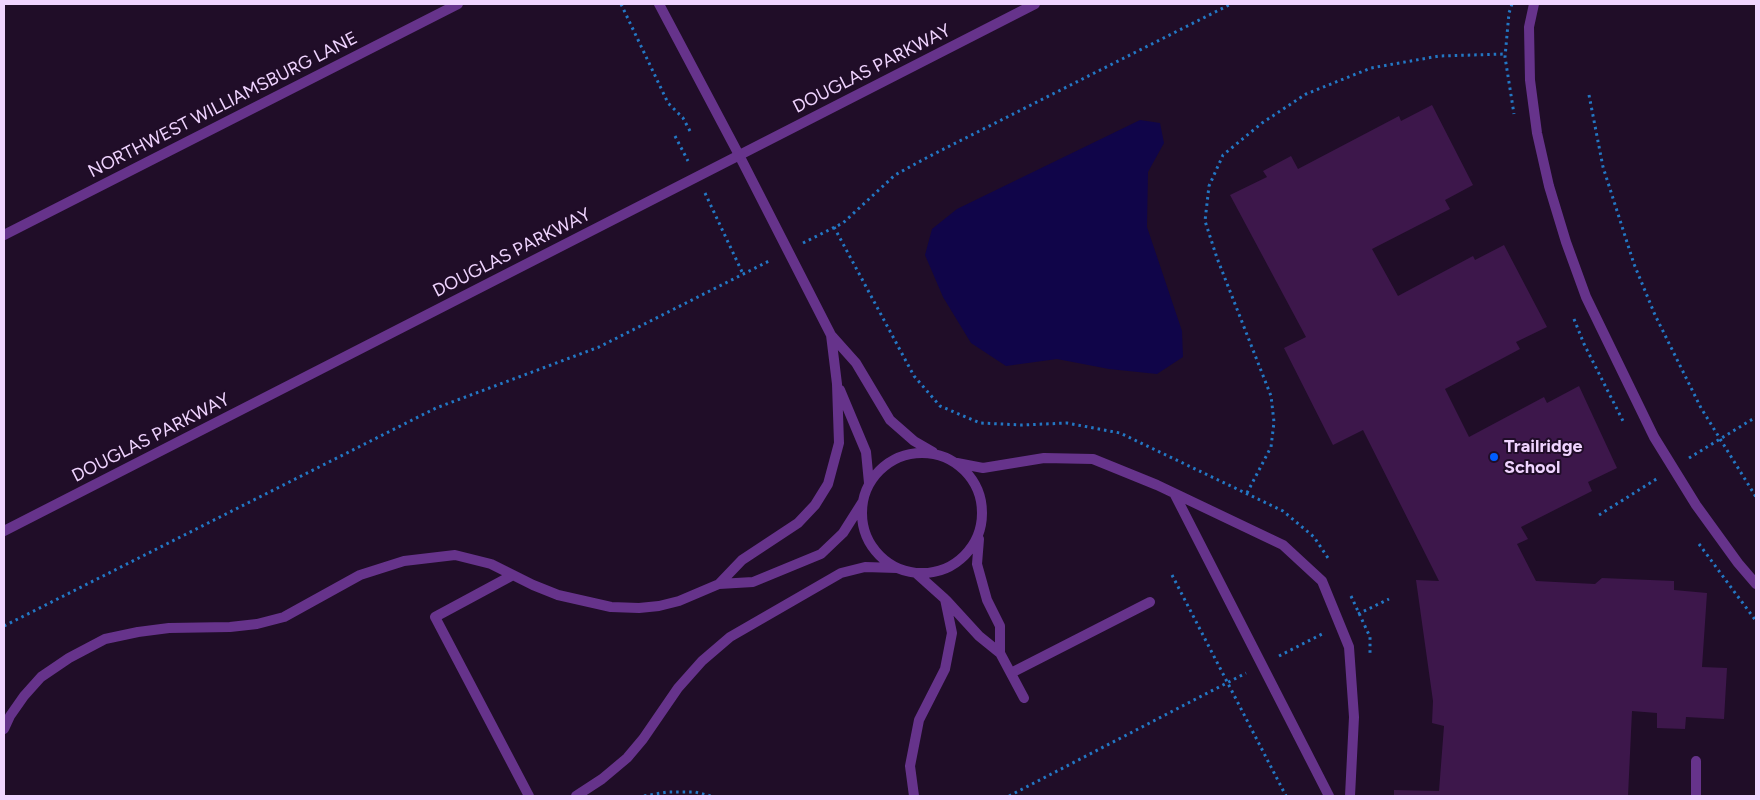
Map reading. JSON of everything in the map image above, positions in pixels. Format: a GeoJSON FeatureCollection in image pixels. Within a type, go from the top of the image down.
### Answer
{"type":"FeatureCollection","features":[{"type":"Feature","properties":{"kind":"street","name":"NORTHWEST WILLIAMSBURG LANE"},"geometry":{"type":"LineString","coordinates":[[4,234],[458,4]]}},
{"type":"Feature","properties":{"kind":"street"},"geometry":{"type":"LineString","coordinates":[[659,4],[831,335],[856,364],[890,420],[914,441],[957,463],[983,468],[1044,458],[1093,459],[1174,493],[1283,545],[1322,581],[1349,647],[1354,718],[1350,796]]}},
{"type":"Feature","properties":{"kind":"street","name":"DOUGLAS PARKWAY"},"geometry":{"type":"LineString","coordinates":[[4,531],[1035,4]]}},
{"type":"Feature","properties":{"kind":"street"},"geometry":{"type":"LineString","coordinates":[[1534,4],[1529,27],[1530,80],[1537,134],[1549,186],[1566,242],[1586,297],[1654,437],[1696,505],[1738,564],[1756,584]]}},
{"type":"Feature","properties":{"kind":"street"},"geometry":{"type":"LineString","coordinates":[[719,584],[742,560],[798,523],[815,505],[828,484],[839,443],[837,384],[831,335]]}},
{"type":"Feature","properties":{"kind":"street"},"geometry":{"type":"LineString","coordinates":[[837,384],[866,452],[869,483]]}},
{"type":"Feature","properties":{"kind":"street"},"geometry":{"type":"LineString","coordinates":[[4,729],[14,709],[41,677],[69,658],[105,639],[169,628],[230,627],[257,624],[284,617],[360,575],[404,561],[455,555],[491,564],[558,595],[611,607],[659,606],[679,601],[719,584],[753,582],[820,554],[844,533],[862,502],[869,483],[882,468],[899,457],[919,452],[939,454]]}},
{"type":"Feature","properties":{"kind":"street"},"geometry":{"type":"LineString","coordinates":[[957,463],[971,477],[980,494],[983,514],[979,534],[977,564],[987,600],[1000,626],[1000,653]]}},
{"type":"Feature","properties":{"kind":"street"},"geometry":{"type":"LineString","coordinates":[[1174,493],[1329,796]]}},
{"type":"Feature","properties":{"kind":"street"},"geometry":{"type":"LineString","coordinates":[[862,502],[862,522],[868,541],[880,557],[897,568]]}},
{"type":"Feature","properties":{"kind":"street"},"geometry":{"type":"LineString","coordinates":[[576,796],[602,779],[627,758],[643,739],[678,688],[702,661],[730,637],[841,573],[865,567],[897,568],[916,573],[936,572],[954,564],[969,551],[979,534]]}},
{"type":"Feature","properties":{"kind":"street"},"geometry":{"type":"LineString","coordinates":[[916,573],[945,599],[979,636],[1000,653],[1024,698]]}},
{"type":"Feature","properties":{"kind":"street"},"geometry":{"type":"LineString","coordinates":[[513,575],[435,617],[529,796]]}},
{"type":"Feature","properties":{"kind":"street"},"geometry":{"type":"LineString","coordinates":[[914,796],[910,766],[919,720],[944,669],[952,633],[945,599]]}},
{"type":"Feature","properties":{"kind":"street"},"geometry":{"type":"LineString","coordinates":[[1011,673],[1150,602]]}},
{"type":"Feature","properties":{"kind":"street"},"geometry":{"type":"LineString","coordinates":[[1696,761],[1696,796]]}},
{"type":"Feature","properties":{"kind":"path"},"geometry":{"type":"LineString","coordinates":[[620,4],[668,103],[683,118],[690,131]]}},
{"type":"Feature","properties":{"kind":"path"},"geometry":{"type":"LineString","coordinates":[[4,626],[121,565],[436,408],[599,346],[743,274],[843,222],[895,175],[1231,4]]}},
{"type":"Feature","properties":{"kind":"path"},"geometry":{"type":"LineString","coordinates":[[1248,493],[1271,447],[1274,422],[1271,396],[1217,258],[1205,221],[1209,186],[1224,155],[1262,124],[1306,94],[1371,68],[1440,56],[1506,54]]}},
{"type":"Feature","properties":{"kind":"path"},"geometry":{"type":"LineString","coordinates":[[1589,95],[1603,168],[1610,192],[1634,264],[1655,315],[1701,408],[1756,497]]}},
{"type":"Feature","properties":{"kind":"path"},"geometry":{"type":"LineString","coordinates":[[676,138],[712,206],[743,274]]}},
{"type":"Feature","properties":{"kind":"path"},"geometry":{"type":"LineString","coordinates":[[1172,575],[1286,796]]}},
{"type":"Feature","properties":{"kind":"path"},"geometry":{"type":"LineString","coordinates":[[1009,796],[1389,599]]}},
{"type":"Feature","properties":{"kind":"path"},"geometry":{"type":"LineString","coordinates":[[644,796],[667,792],[694,792],[711,796]]}},
{"type":"Feature","properties":{"kind":"shaded area"},"geometry":{"type":"Polygon","coordinates":[[[1140,120],[1160,123],[1164,143],[1148,172],[1147,227],[1182,331],[1183,357],[1157,374],[1109,369],[1057,359],[1006,366],[971,343],[943,297],[925,255],[932,229],[957,209],[1140,120]]]}},
{"type":"Feature","properties":{"kind":"building","name":"Trailridge School"},"geometry":{"type":"Polygon","coordinates":[[[1432,105],[1473,185],[1445,200],[1450,209],[1372,249],[1398,296],[1473,256],[1475,260],[1504,245],[1547,327],[1516,342],[1520,349],[1445,389],[1469,437],[1544,397],[1547,403],[1579,386],[1617,468],[1588,482],[1592,491],[1521,527],[1528,539],[1517,544],[1536,581],[1595,584],[1602,578],[1674,581],[1674,590],[1707,593],[1702,667],[1727,668],[1724,719],[1686,717],[1685,729],[1657,728],[1657,713],[1632,711],[1628,796],[1394,796],[1394,790],[1439,791],[1444,726],[1432,723],[1433,701],[1416,580],[1439,581],[1363,430],[1333,445],[1284,348],[1306,337],[1230,195],[1267,177],[1263,171],[1291,156],[1298,169],[1399,116],[1401,121],[1432,105]]]}},
{"type":"Feature","properties":{"kind":"place","name":"Trailridge School"},"geometry":{"type":"Point","coordinates":[1494,457]}}]}
